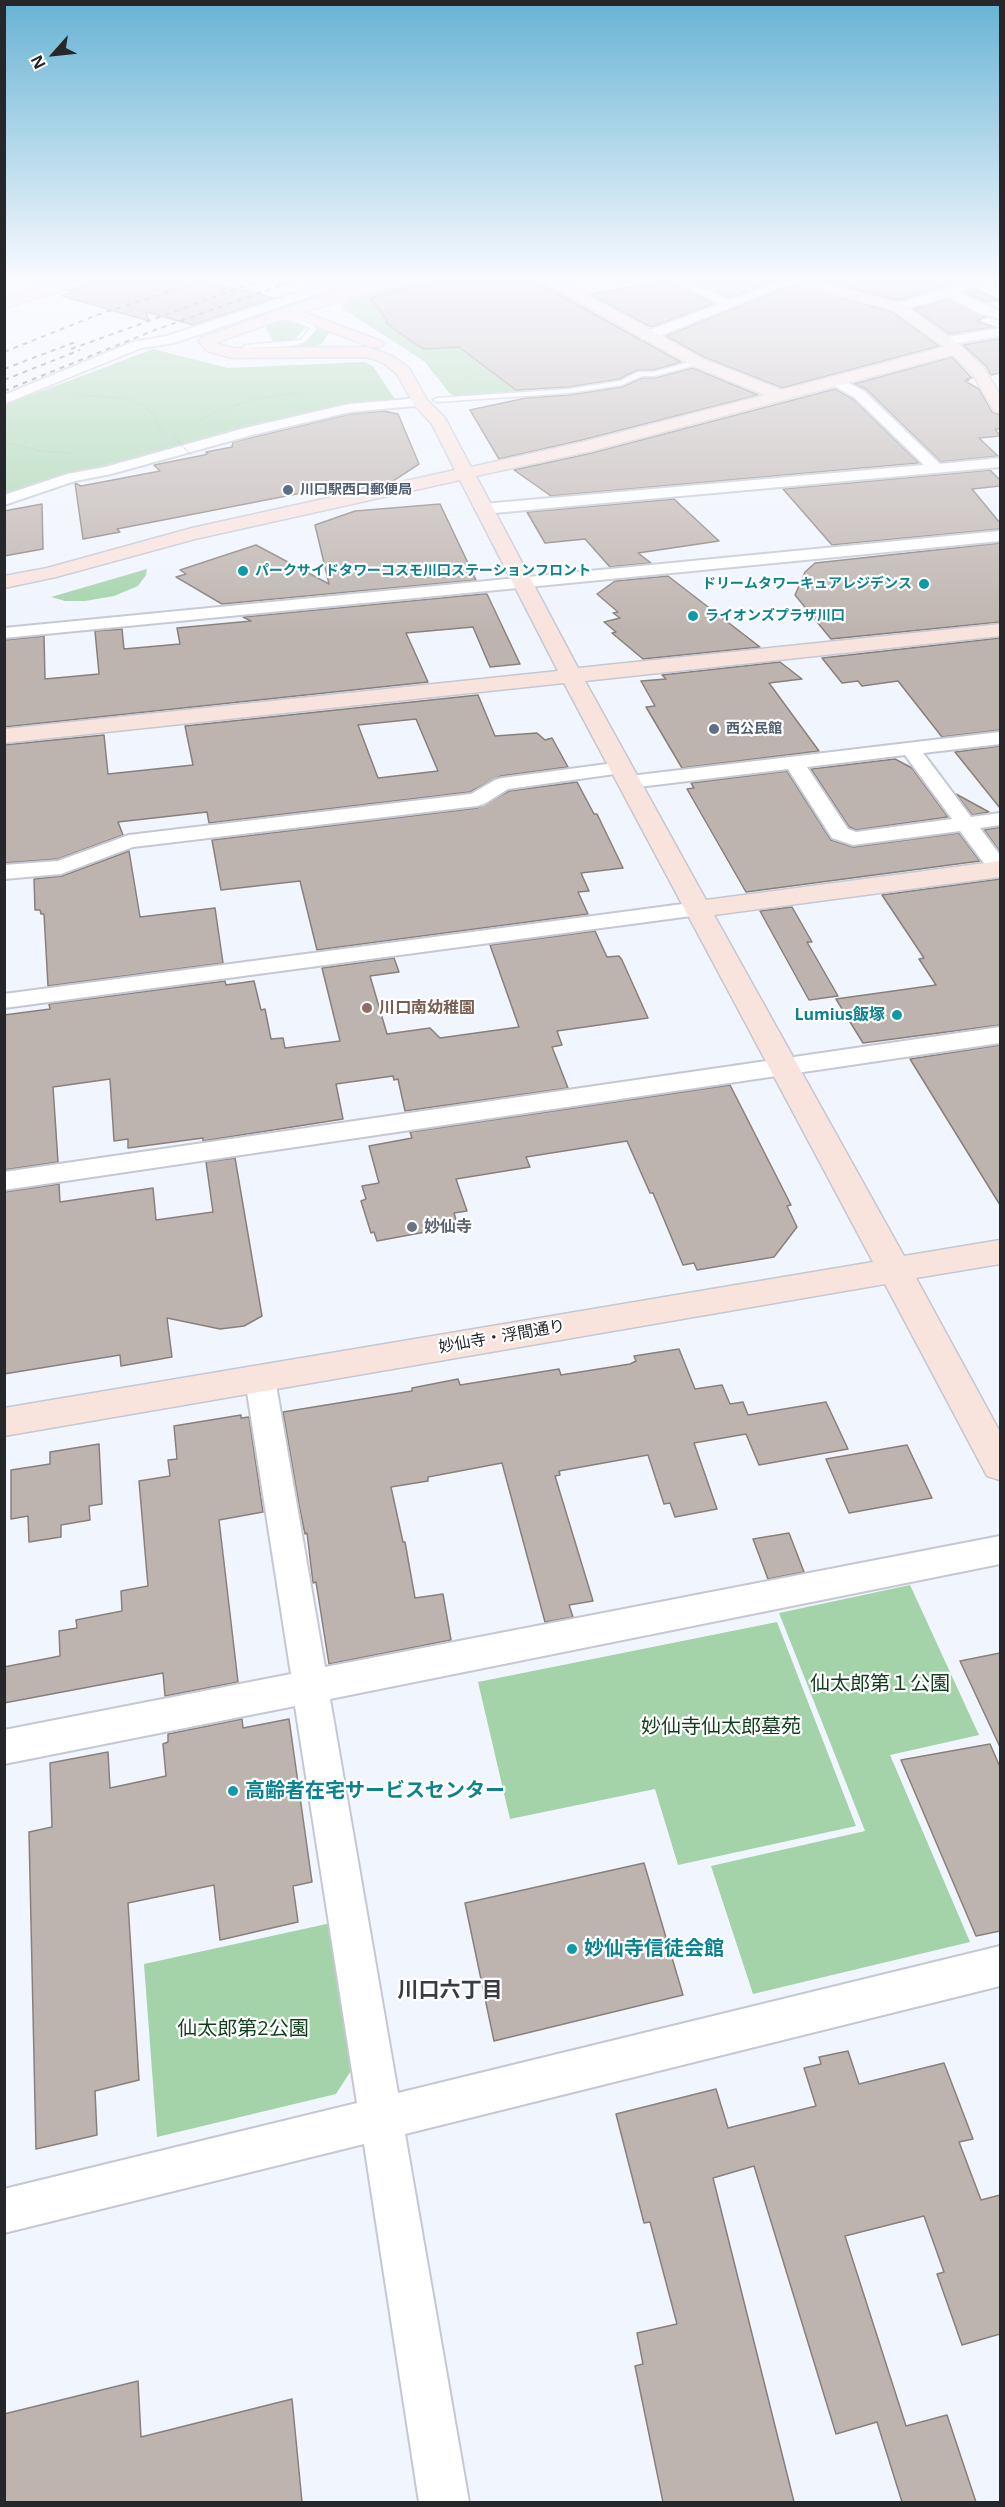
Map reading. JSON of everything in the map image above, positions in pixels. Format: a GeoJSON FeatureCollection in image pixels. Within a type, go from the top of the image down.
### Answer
{"type":"FeatureCollection","features":[{"type":"Feature","properties":{"kind":"street"},"geometry":{"type":"LineString","coordinates":[[428,398],[483,509],[572,677],[783,1067],[896,1269],[1000,1465]]}},
{"type":"Feature","properties":{"kind":"street"},"geometry":{"type":"LineString","coordinates":[[4,582],[49,573],[192,534],[585,447],[769,398]]}},
{"type":"Feature","properties":{"kind":"street"},"geometry":{"type":"LineString","coordinates":[[863,398],[937,469]]}},
{"type":"Feature","properties":{"kind":"street"},"geometry":{"type":"LineString","coordinates":[[4,500],[72,477],[117,468],[250,431],[350,408],[429,401]]}},
{"type":"Feature","properties":{"kind":"street"},"geometry":{"type":"LineString","coordinates":[[483,509],[1000,464]]}},
{"type":"Feature","properties":{"kind":"street"},"geometry":{"type":"LineString","coordinates":[[4,572],[154,535],[310,504],[351,500]]}},
{"type":"Feature","properties":{"kind":"street"},"geometry":{"type":"LineString","coordinates":[[4,591],[59,579],[202,540],[297,520],[351,500]]}},
{"type":"Feature","properties":{"kind":"street"},"geometry":{"type":"LineString","coordinates":[[4,633],[1000,536]]}},
{"type":"Feature","properties":{"kind":"street"},"geometry":{"type":"LineString","coordinates":[[4,736],[1000,630]]}},
{"type":"Feature","properties":{"kind":"street"},"geometry":{"type":"LineString","coordinates":[[4,872],[61,867],[129,841],[477,800],[502,784],[794,763],[1000,738]]}},
{"type":"Feature","properties":{"kind":"street"},"geometry":{"type":"LineString","coordinates":[[910,749],[1000,869]]}},
{"type":"Feature","properties":{"kind":"street"},"geometry":{"type":"LineString","coordinates":[[794,763],[840,833],[853,839],[1000,819]]}},
{"type":"Feature","properties":{"kind":"street"},"geometry":{"type":"LineString","coordinates":[[4,1001],[1000,869]]}},
{"type":"Feature","properties":{"kind":"street"},"geometry":{"type":"LineString","coordinates":[[4,1181],[1000,1035]]}},
{"type":"Feature","properties":{"kind":"street","name":"妙仙寺・浮間通り"},"geometry":{"type":"LineString","coordinates":[[4,1422],[1000,1252]]}},
{"type":"Feature","properties":{"kind":"street"},"geometry":{"type":"LineString","coordinates":[[260,1379],[444,2502]]}},
{"type":"Feature","properties":{"kind":"street"},"geometry":{"type":"LineString","coordinates":[[4,1747],[1000,1550]]}},
{"type":"Feature","properties":{"kind":"street"},"geometry":{"type":"LineString","coordinates":[[4,2211],[1000,1966]]}},
{"type":"Feature","properties":{"kind":"lane"},"geometry":{"type":"LineString","coordinates":[[429,401],[471,398]]}},
{"type":"Feature","properties":{"kind":"path"},"geometry":{"type":"LineString","coordinates":[[123,398],[141,404],[156,416],[155,420],[163,432],[155,434]]}},
{"type":"Feature","properties":{"kind":"path"},"geometry":{"type":"LineString","coordinates":[[199,422],[214,412],[261,398]]}},
{"type":"Feature","properties":{"kind":"path"},"geometry":{"type":"LineString","coordinates":[[174,437],[191,455]]}},
{"type":"Feature","properties":{"kind":"path"},"geometry":{"type":"LineString","coordinates":[[4,442],[40,451],[75,453]]}},
{"type":"Feature","properties":{"kind":"green space"},"geometry":{"type":"Polygon","coordinates":[[[24,398],[395,399],[354,404],[68,474],[5,494],[5,405],[24,398]]]}},
{"type":"Feature","properties":{"kind":"green space"},"geometry":{"type":"Polygon","coordinates":[[[147,569],[146,575],[138,586],[114,596],[85,601],[65,601],[51,597],[147,569]]]}},
{"type":"Feature","properties":{"kind":"green space","name":"仙太郎第１公園"},"geometry":{"type":"Polygon","coordinates":[[[910,1585],[979,1735],[890,1755],[970,1942],[753,1994],[711,1866],[865,1831],[779,1613],[910,1585]]]}},
{"type":"Feature","properties":{"kind":"green space","name":"妙仙寺仙太郎墓苑"},"geometry":{"type":"Polygon","coordinates":[[[777,1622],[856,1826],[678,1865],[655,1789],[510,1819],[478,1682],[777,1622]]]}},
{"type":"Feature","properties":{"kind":"green space","name":"仙太郎第2公園"},"geometry":{"type":"Polygon","coordinates":[[[331,1923],[352,2069],[336,2094],[157,2137],[144,1964],[331,1923]]]}},
{"type":"Feature","properties":{"kind":"building"},"geometry":{"type":"Polygon","coordinates":[[[526,398],[746,398],[499,459],[470,410],[526,398]]]}},
{"type":"Feature","properties":{"kind":"building"},"geometry":{"type":"Polygon","coordinates":[[[801,398],[851,398],[919,463],[551,496],[514,470],[592,453],[801,398]]]}},
{"type":"Feature","properties":{"kind":"building"},"geometry":{"type":"Polygon","coordinates":[[[875,398],[984,398],[992,412],[1000,415],[1000,429],[995,429],[1000,436],[979,438],[998,456],[941,462],[875,398]]]}},
{"type":"Feature","properties":{"kind":"building"},"geometry":{"type":"Polygon","coordinates":[[[384,411],[398,414],[419,464],[393,481],[350,491],[349,486],[307,492],[117,529],[120,532],[83,539],[75,483],[81,486],[160,471],[154,465],[232,447],[233,442],[350,414],[384,411]]]}},
{"type":"Feature","properties":{"kind":"building"},"geometry":{"type":"Polygon","coordinates":[[[990,470],[1000,480],[1000,486],[972,489],[1000,523],[1000,529],[832,545],[783,489],[990,470]]]}},
{"type":"Feature","properties":{"kind":"building"},"geometry":{"type":"Polygon","coordinates":[[[674,499],[719,541],[638,553],[651,563],[610,567],[585,539],[545,543],[527,512],[674,499]]]}},
{"type":"Feature","properties":{"kind":"building"},"geometry":{"type":"Polygon","coordinates":[[[42,504],[43,549],[4,556],[4,511],[42,504]]]}},
{"type":"Feature","properties":{"kind":"building"},"geometry":{"type":"Polygon","coordinates":[[[440,504],[476,580],[222,604],[176,577],[186,574],[180,570],[256,545],[329,584],[315,525],[355,511],[440,504]]]}},
{"type":"Feature","properties":{"kind":"building"},"geometry":{"type":"Polygon","coordinates":[[[1000,543],[1000,622],[831,639],[795,595],[805,572],[815,563],[1000,543]]]}},
{"type":"Feature","properties":{"kind":"building","name":"ライオンズプラザ川口"},"geometry":{"type":"Polygon","coordinates":[[[668,576],[760,647],[643,659],[612,633],[616,632],[604,622],[620,618],[613,613],[618,612],[597,594],[615,581],[668,576]]]}},
{"type":"Feature","properties":{"kind":"building"},"geometry":{"type":"Polygon","coordinates":[[[487,594],[520,664],[490,667],[473,627],[406,633],[428,682],[4,727],[4,640],[44,636],[45,679],[99,674],[95,631],[122,629],[124,649],[180,644],[177,628],[251,621],[243,617],[487,594]]]}},
{"type":"Feature","properties":{"kind":"building"},"geometry":{"type":"Polygon","coordinates":[[[1000,638],[1000,730],[942,737],[898,681],[862,686],[858,681],[842,683],[822,658],[1000,638]]]}},
{"type":"Feature","properties":{"kind":"building"},"geometry":{"type":"Polygon","coordinates":[[[780,662],[802,679],[769,683],[819,751],[682,768],[646,707],[655,706],[641,681],[666,679],[662,675],[780,662]]]}},
{"type":"Feature","properties":{"kind":"building"},"geometry":{"type":"Polygon","coordinates":[[[478,695],[495,736],[537,733],[545,740],[552,738],[568,767],[501,776],[470,792],[209,823],[207,812],[118,822],[123,835],[58,859],[4,863],[4,745],[104,735],[108,774],[193,765],[185,726],[478,695]],[[416,719],[358,725],[378,778],[438,771],[416,719]]]}},
{"type":"Feature","properties":{"kind":"building"},"geometry":{"type":"Polygon","coordinates":[[[1000,746],[1000,808],[955,752],[1000,746]]]}},
{"type":"Feature","properties":{"kind":"building"},"geometry":{"type":"Polygon","coordinates":[[[895,759],[912,768],[948,817],[856,830],[849,827],[811,769],[895,759]]]}},
{"type":"Feature","properties":{"kind":"building"},"geometry":{"type":"Polygon","coordinates":[[[787,771],[831,840],[853,847],[959,833],[980,861],[746,892],[687,789],[694,788],[691,783],[787,771]]]}},
{"type":"Feature","properties":{"kind":"building"},"geometry":{"type":"Polygon","coordinates":[[[577,782],[594,814],[597,814],[623,868],[581,873],[589,891],[578,892],[588,914],[317,950],[300,881],[221,890],[212,840],[477,808],[509,791],[577,782]]]}},
{"type":"Feature","properties":{"kind":"building"},"geometry":{"type":"Polygon","coordinates":[[[956,794],[989,812],[972,815],[956,794]]]}},
{"type":"Feature","properties":{"kind":"building"},"geometry":{"type":"Polygon","coordinates":[[[1000,827],[1000,852],[984,830],[1000,827]]]}},
{"type":"Feature","properties":{"kind":"building"},"geometry":{"type":"Polygon","coordinates":[[[129,851],[140,917],[215,908],[223,963],[48,986],[44,914],[41,914],[40,910],[35,910],[34,879],[62,876],[129,851]]]}},
{"type":"Feature","properties":{"kind":"building"},"geometry":{"type":"Polygon","coordinates":[[[1000,879],[1000,1025],[863,1043],[836,999],[936,985],[919,959],[924,958],[882,895],[1000,879]]]}},
{"type":"Feature","properties":{"kind":"building"},"geometry":{"type":"Polygon","coordinates":[[[792,907],[812,942],[807,942],[838,996],[809,1000],[760,911],[792,907]]]}},
{"type":"Feature","properties":{"kind":"building"},"geometry":{"type":"Polygon","coordinates":[[[595,931],[607,957],[619,956],[622,960],[648,1018],[557,1031],[562,1045],[552,1047],[568,1088],[405,1111],[398,1079],[394,1080],[393,1076],[336,1084],[343,1119],[203,1141],[203,1138],[128,1148],[128,1139],[114,1141],[110,1079],[53,1087],[58,1162],[4,1170],[4,1015],[50,1009],[49,1004],[225,981],[226,985],[254,981],[261,1010],[265,1009],[271,1039],[283,1038],[285,1048],[340,1041],[322,968],[394,958],[399,972],[370,976],[387,1034],[430,1028],[440,1038],[519,1027],[490,945],[595,931]]]}},
{"type":"Feature","properties":{"kind":"building"},"geometry":{"type":"Polygon","coordinates":[[[1000,1045],[1000,1205],[910,1059],[1000,1045]]]}},
{"type":"Feature","properties":{"kind":"building"},"geometry":{"type":"Polygon","coordinates":[[[730,1085],[791,1205],[787,1206],[797,1227],[774,1257],[697,1270],[694,1263],[683,1265],[653,1193],[650,1193],[627,1141],[526,1157],[530,1167],[456,1179],[467,1211],[454,1213],[458,1226],[377,1241],[374,1232],[371,1233],[361,1201],[366,1199],[362,1186],[379,1183],[369,1146],[412,1138],[410,1132],[730,1085]]]}},
{"type":"Feature","properties":{"kind":"building"},"geometry":{"type":"Polygon","coordinates":[[[235,1158],[262,1316],[244,1326],[220,1329],[167,1318],[172,1357],[121,1366],[120,1355],[4,1374],[4,1192],[59,1184],[60,1202],[153,1188],[156,1220],[213,1212],[206,1162],[235,1158]]]}},
{"type":"Feature","properties":{"kind":"building"},"geometry":{"type":"Polygon","coordinates":[[[679,1349],[695,1389],[722,1385],[730,1404],[743,1402],[748,1415],[826,1402],[848,1449],[759,1465],[746,1434],[694,1443],[717,1509],[675,1517],[670,1503],[664,1504],[648,1455],[559,1471],[560,1475],[555,1476],[593,1601],[569,1605],[573,1617],[545,1622],[502,1463],[428,1477],[428,1481],[391,1487],[403,1542],[405,1542],[415,1598],[443,1594],[451,1640],[329,1664],[316,1582],[313,1583],[307,1533],[305,1534],[299,1505],[283,1412],[412,1391],[412,1388],[458,1379],[460,1385],[559,1369],[561,1375],[630,1364],[636,1361],[634,1356],[679,1349]]]}},
{"type":"Feature","properties":{"kind":"building"},"geometry":{"type":"Polygon","coordinates":[[[241,1415],[241,1418],[249,1417],[263,1512],[219,1520],[238,1682],[165,1696],[163,1673],[4,1703],[4,1667],[60,1656],[59,1631],[77,1628],[76,1620],[122,1611],[121,1591],[148,1586],[139,1481],[170,1476],[168,1460],[177,1459],[174,1426],[241,1415]]]}},
{"type":"Feature","properties":{"kind":"building"},"geometry":{"type":"Polygon","coordinates":[[[99,1444],[102,1504],[89,1506],[90,1520],[61,1525],[61,1537],[29,1542],[28,1516],[11,1519],[11,1470],[50,1464],[50,1452],[99,1444]]]}},
{"type":"Feature","properties":{"kind":"building"},"geometry":{"type":"Polygon","coordinates":[[[907,1445],[932,1498],[849,1513],[826,1459],[907,1445]]]}},
{"type":"Feature","properties":{"kind":"building"},"geometry":{"type":"Polygon","coordinates":[[[789,1533],[804,1572],[768,1579],[753,1539],[789,1533]]]}},
{"type":"Feature","properties":{"kind":"building"},"geometry":{"type":"Polygon","coordinates":[[[1000,1653],[1000,1747],[960,1661],[1000,1653]]]}},
{"type":"Feature","properties":{"kind":"building"},"geometry":{"type":"Polygon","coordinates":[[[242,1719],[243,1728],[289,1719],[312,1882],[293,1886],[298,1922],[220,1940],[214,1885],[128,1903],[139,2080],[95,2091],[97,2135],[36,2149],[29,1832],[52,1827],[50,1763],[108,1752],[110,1788],[166,1776],[163,1744],[168,1742],[168,1734],[242,1719]]]}},
{"type":"Feature","properties":{"kind":"building"},"geometry":{"type":"Polygon","coordinates":[[[990,1744],[1000,1767],[1000,1931],[976,1936],[901,1760],[990,1744]]]}},
{"type":"Feature","properties":{"kind":"building","name":"妙仙寺信徒会館"},"geometry":{"type":"Polygon","coordinates":[[[644,1863],[683,1995],[494,2041],[465,1903],[644,1863]]]}},
{"type":"Feature","properties":{"kind":"building"},"geometry":{"type":"Polygon","coordinates":[[[848,2051],[859,2084],[944,2063],[973,2139],[959,2142],[981,2200],[1000,2195],[1000,2334],[962,2345],[937,2274],[944,2272],[924,2216],[845,2236],[906,2426],[947,2415],[976,2502],[902,2502],[877,2422],[836,2434],[754,2166],[713,2178],[794,2502],[663,2502],[635,2366],[643,2364],[637,2333],[677,2324],[650,2222],[644,2223],[616,2114],[716,2089],[728,2128],[816,2106],[804,2068],[821,2064],[819,2057],[848,2051]]]}},
{"type":"Feature","properties":{"kind":"building"},"geometry":{"type":"Polygon","coordinates":[[[138,2381],[141,2437],[292,2399],[302,2502],[4,2502],[4,2414],[138,2381]]]}},
{"type":"Feature","properties":{"kind":"place","name":"川口駅西口郵便局"},"geometry":{"type":"Point","coordinates":[288,490]}},
{"type":"Feature","properties":{"kind":"place","name":"パークサイドタワーコスモ川口ステーションフロント"},"geometry":{"type":"Point","coordinates":[243,571]}},
{"type":"Feature","properties":{"kind":"place","name":"ドリームタワーキュアレジデンス"},"geometry":{"type":"Point","coordinates":[924,584]}},
{"type":"Feature","properties":{"kind":"place","name":"ライオンズプラザ川口"},"geometry":{"type":"Point","coordinates":[693,616]}},
{"type":"Feature","properties":{"kind":"place","name":"西公民館"},"geometry":{"type":"Point","coordinates":[714,729]}},
{"type":"Feature","properties":{"kind":"place","name":"川口南幼稚園"},"geometry":{"type":"Point","coordinates":[367,1008]}},
{"type":"Feature","properties":{"kind":"place","name":"Lumius飯塚"},"geometry":{"type":"Point","coordinates":[897,1015]}},
{"type":"Feature","properties":{"kind":"place","name":"妙仙寺"},"geometry":{"type":"Point","coordinates":[412,1227]}},
{"type":"Feature","properties":{"kind":"place","name":"高齢者在宅サービスセンター"},"geometry":{"type":"Point","coordinates":[233,1791]}},
{"type":"Feature","properties":{"kind":"place","name":"妙仙寺信徒会館"},"geometry":{"type":"Point","coordinates":[572,1949]}},
{"type":"Feature","properties":{"kind":"district","name":"川口六丁目"},"geometry":{"type":"Point","coordinates":[450,1991]}}]}
